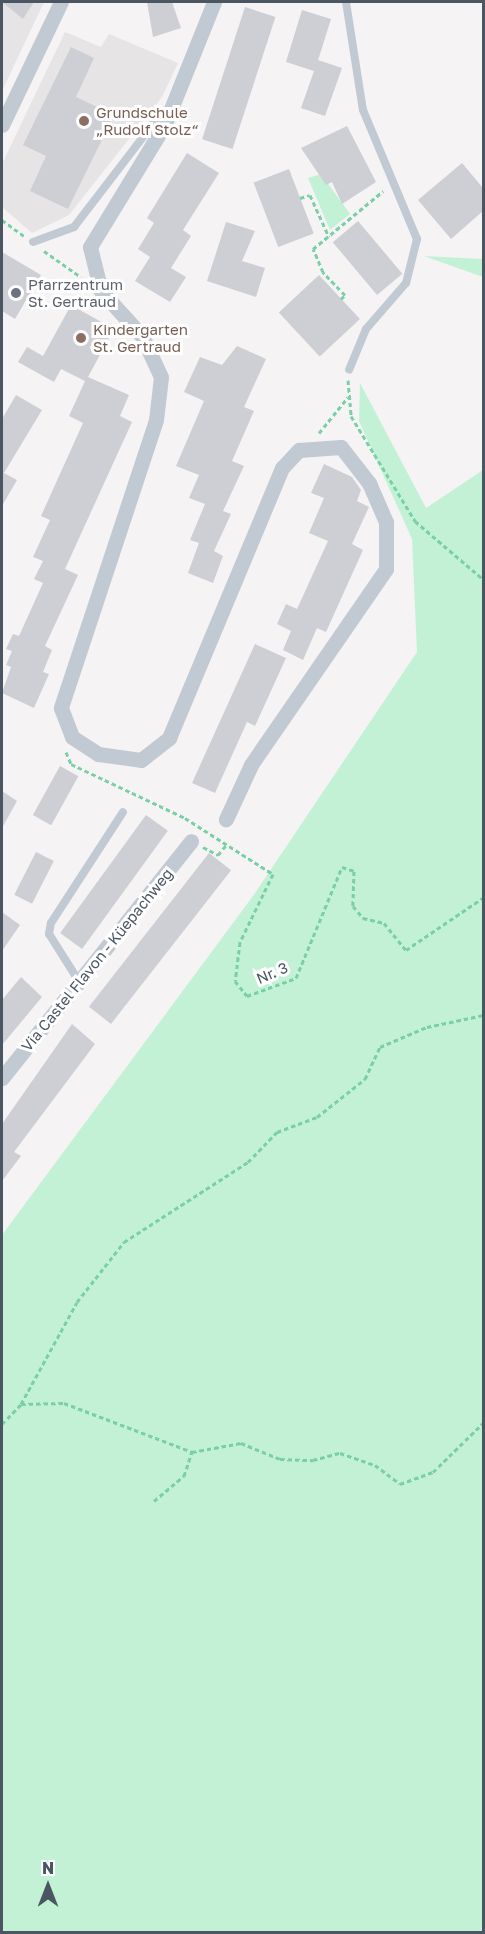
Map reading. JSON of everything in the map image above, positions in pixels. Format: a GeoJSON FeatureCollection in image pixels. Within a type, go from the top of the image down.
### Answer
{"type":"FeatureCollection","features":[{"type":"Feature","properties":{"kind":"street"},"geometry":{"type":"LineString","coordinates":[[2,125],[60,2]]}},
{"type":"Feature","properties":{"kind":"street"},"geometry":{"type":"LineString","coordinates":[[214,2],[167,119],[97,230],[91,262],[101,291],[142,336],[161,377],[156,420],[61,708],[72,736],[98,754],[141,760],[169,738],[282,468],[299,450],[342,447],[369,483],[386,522],[386,569],[251,765],[226,819]]}},
{"type":"Feature","properties":{"kind":"street","name":"Via Castel Flavon - Küepachweg"},"geometry":{"type":"LineString","coordinates":[[2,1078],[81,984],[191,841]]}},
{"type":"Feature","properties":{"kind":"lane"},"geometry":{"type":"LineString","coordinates":[[346,2],[363,110],[392,184],[417,239],[406,283],[366,329],[349,370]]}},
{"type":"Feature","properties":{"kind":"lane"},"geometry":{"type":"LineString","coordinates":[[33,242],[74,227],[153,124],[167,119]]}},
{"type":"Feature","properties":{"kind":"lane"},"geometry":{"type":"LineString","coordinates":[[81,984],[49,934],[51,923],[123,812]]}},
{"type":"Feature","properties":{"kind":"path"},"geometry":{"type":"LineString","coordinates":[[340,299],[345,295],[323,272],[313,249],[392,184]]}},
{"type":"Feature","properties":{"kind":"path"},"geometry":{"type":"LineString","coordinates":[[300,198],[310,195],[329,237]]}},
{"type":"Feature","properties":{"kind":"path"},"geometry":{"type":"LineString","coordinates":[[2,220],[101,291]]}},
{"type":"Feature","properties":{"kind":"path"},"geometry":{"type":"LineString","coordinates":[[349,370],[348,397],[351,416],[415,521],[483,580]]}},
{"type":"Feature","properties":{"kind":"path"},"geometry":{"type":"LineString","coordinates":[[313,449],[348,397]]}},
{"type":"Feature","properties":{"kind":"path","name":"Nr. 3"},"geometry":{"type":"LineString","coordinates":[[72,736],[66,751],[71,764],[226,844],[273,874],[240,942],[235,981],[247,996],[296,978],[342,867],[354,871],[353,906],[363,918],[384,923],[406,950],[483,897]]}},
{"type":"Feature","properties":{"kind":"path"},"geometry":{"type":"LineString","coordinates":[[191,841],[218,855],[226,844]]}},
{"type":"Feature","properties":{"kind":"path"},"geometry":{"type":"LineString","coordinates":[[2,1424],[21,1404],[77,1302],[124,1242],[248,1162],[277,1132],[317,1118],[365,1078],[380,1047],[427,1027],[483,1015]]}},
{"type":"Feature","properties":{"kind":"path"},"geometry":{"type":"LineString","coordinates":[[21,1404],[64,1403],[192,1452],[242,1443],[280,1460],[313,1460],[340,1453],[408,1484],[433,1472],[483,1422]]}},
{"type":"Feature","properties":{"kind":"path"},"geometry":{"type":"LineString","coordinates":[[154,1501],[184,1476],[192,1452]]}},
{"type":"Feature","properties":{"kind":"shaded area"},"geometry":{"type":"Polygon","coordinates":[[[2,2],[44,2],[2,91],[2,2]]]}},
{"type":"Feature","properties":{"kind":"shaded area","name":"Grundschule „Rudolf Stolz“"},"geometry":{"type":"Polygon","coordinates":[[[65,32],[101,47],[109,34],[178,63],[162,97],[69,215],[32,233],[2,207],[2,164],[65,32]]]}},
{"type":"Feature","properties":{"kind":"green space"},"geometry":{"type":"Polygon","coordinates":[[[321,174],[350,214],[330,230],[308,178],[321,174]]]}},
{"type":"Feature","properties":{"kind":"green space"},"geometry":{"type":"Polygon","coordinates":[[[424,256],[483,259],[483,277],[424,256]]]}},
{"type":"Feature","properties":{"kind":"green space"},"geometry":{"type":"Polygon","coordinates":[[[360,383],[426,508],[483,470],[483,1932],[2,1932],[2,1235],[253,896],[417,652],[412,539],[359,421],[360,383]]]}},
{"type":"Feature","properties":{"kind":"building"},"geometry":{"type":"Polygon","coordinates":[[[2,2],[34,2],[23,19],[2,2]]]}},
{"type":"Feature","properties":{"kind":"building"},"geometry":{"type":"Polygon","coordinates":[[[147,2],[172,2],[181,28],[153,37],[147,2]]]}},
{"type":"Feature","properties":{"kind":"building"},"geometry":{"type":"Polygon","coordinates":[[[245,7],[275,17],[232,149],[202,139],[245,7]]]}},
{"type":"Feature","properties":{"kind":"building"},"geometry":{"type":"Polygon","coordinates":[[[302,10],[331,19],[318,60],[342,68],[325,116],[301,108],[314,71],[286,62],[302,10]]]}},
{"type":"Feature","properties":{"kind":"building"},"geometry":{"type":"Polygon","coordinates":[[[71,47],[94,58],[76,97],[114,115],[68,209],[30,191],[46,156],[23,145],[71,47]]]}},
{"type":"Feature","properties":{"kind":"building"},"geometry":{"type":"Polygon","coordinates":[[[347,126],[376,182],[342,204],[332,182],[326,185],[301,148],[347,126]]]}},
{"type":"Feature","properties":{"kind":"building"},"geometry":{"type":"Polygon","coordinates":[[[187,153],[219,173],[183,230],[191,236],[171,268],[186,277],[170,302],[135,281],[150,257],[138,249],[154,223],[147,218],[187,153]]]}},
{"type":"Feature","properties":{"kind":"building"},"geometry":{"type":"Polygon","coordinates":[[[462,163],[483,188],[483,211],[451,239],[418,200],[462,163]]]}},
{"type":"Feature","properties":{"kind":"building"},"geometry":{"type":"Polygon","coordinates":[[[289,169],[314,233],[278,247],[254,183],[289,169]]]}},
{"type":"Feature","properties":{"kind":"building"},"geometry":{"type":"Polygon","coordinates":[[[358,221],[402,274],[377,295],[333,242],[358,221]]]}},
{"type":"Feature","properties":{"kind":"building"},"geometry":{"type":"Polygon","coordinates":[[[226,222],[255,231],[242,261],[265,268],[256,297],[207,281],[226,222]]]}},
{"type":"Feature","properties":{"kind":"building","name":"Pfarrzentrum St. Gertraud"},"geometry":{"type":"Polygon","coordinates":[[[2,252],[41,275],[15,319],[2,311],[2,252]]]}},
{"type":"Feature","properties":{"kind":"building"},"geometry":{"type":"Polygon","coordinates":[[[319,275],[360,319],[320,356],[279,313],[319,275]]]}},
{"type":"Feature","properties":{"kind":"building"},"geometry":{"type":"Polygon","coordinates":[[[71,305],[114,329],[88,377],[129,395],[120,416],[132,422],[65,569],[78,575],[45,646],[52,650],[43,672],[49,674],[34,708],[2,693],[11,667],[6,665],[12,651],[6,649],[13,634],[19,636],[43,583],[34,579],[43,561],[33,557],[50,520],[41,516],[83,423],[69,416],[85,381],[61,369],[54,382],[18,362],[27,347],[43,356],[71,305]]]}},
{"type":"Feature","properties":{"kind":"building"},"geometry":{"type":"Polygon","coordinates":[[[237,346],[266,359],[244,407],[254,411],[232,461],[244,466],[223,511],[231,514],[214,551],[223,556],[213,583],[188,573],[199,543],[190,540],[205,504],[189,498],[199,475],[176,466],[204,401],[184,392],[200,357],[222,365],[237,346]]]}},
{"type":"Feature","properties":{"kind":"building"},"geometry":{"type":"Polygon","coordinates":[[[16,395],[42,410],[4,473],[17,480],[2,506],[2,419],[16,395]]]}},
{"type":"Feature","properties":{"kind":"building"},"geometry":{"type":"Polygon","coordinates":[[[324,464],[352,477],[361,490],[357,501],[369,507],[352,544],[363,550],[326,632],[317,628],[303,660],[283,650],[291,631],[277,624],[286,604],[297,609],[328,541],[309,533],[324,498],[311,493],[324,464]]]}},
{"type":"Feature","properties":{"kind":"building"},"geometry":{"type":"Polygon","coordinates":[[[255,644],[286,658],[255,726],[247,722],[215,793],[192,783],[255,644]]]}},
{"type":"Feature","properties":{"kind":"building"},"geometry":{"type":"Polygon","coordinates":[[[60,766],[78,776],[51,825],[33,815],[60,766]]]}},
{"type":"Feature","properties":{"kind":"building"},"geometry":{"type":"Polygon","coordinates":[[[2,791],[17,801],[2,828],[2,791]]]}},
{"type":"Feature","properties":{"kind":"building"},"geometry":{"type":"Polygon","coordinates":[[[146,815],[168,831],[82,949],[60,933],[146,815]]]}},
{"type":"Feature","properties":{"kind":"building"},"geometry":{"type":"Polygon","coordinates":[[[36,852],[54,861],[32,904],[14,895],[36,852]]]}},
{"type":"Feature","properties":{"kind":"building"},"geometry":{"type":"Polygon","coordinates":[[[209,853],[231,870],[111,1024],[89,1007],[209,853]]]}},
{"type":"Feature","properties":{"kind":"building"},"geometry":{"type":"Polygon","coordinates":[[[2,912],[20,925],[2,951],[2,912]]]}},
{"type":"Feature","properties":{"kind":"building"},"geometry":{"type":"Polygon","coordinates":[[[21,977],[42,997],[2,1045],[2,1000],[21,977]]]}},
{"type":"Feature","properties":{"kind":"building"},"geometry":{"type":"Polygon","coordinates":[[[72,1024],[95,1044],[14,1152],[21,1156],[2,1181],[2,1124],[72,1024]]]}},
{"type":"Feature","properties":{"kind":"place","name":"Grundschule „Rudolf Stolz“"},"geometry":{"type":"Point","coordinates":[84,121]}},
{"type":"Feature","properties":{"kind":"place","name":"Pfarrzentrum St. Gertraud"},"geometry":{"type":"Point","coordinates":[16,293]}},
{"type":"Feature","properties":{"kind":"place","name":"Kindergarten St. Gertraud"},"geometry":{"type":"Point","coordinates":[81,338]}}]}
